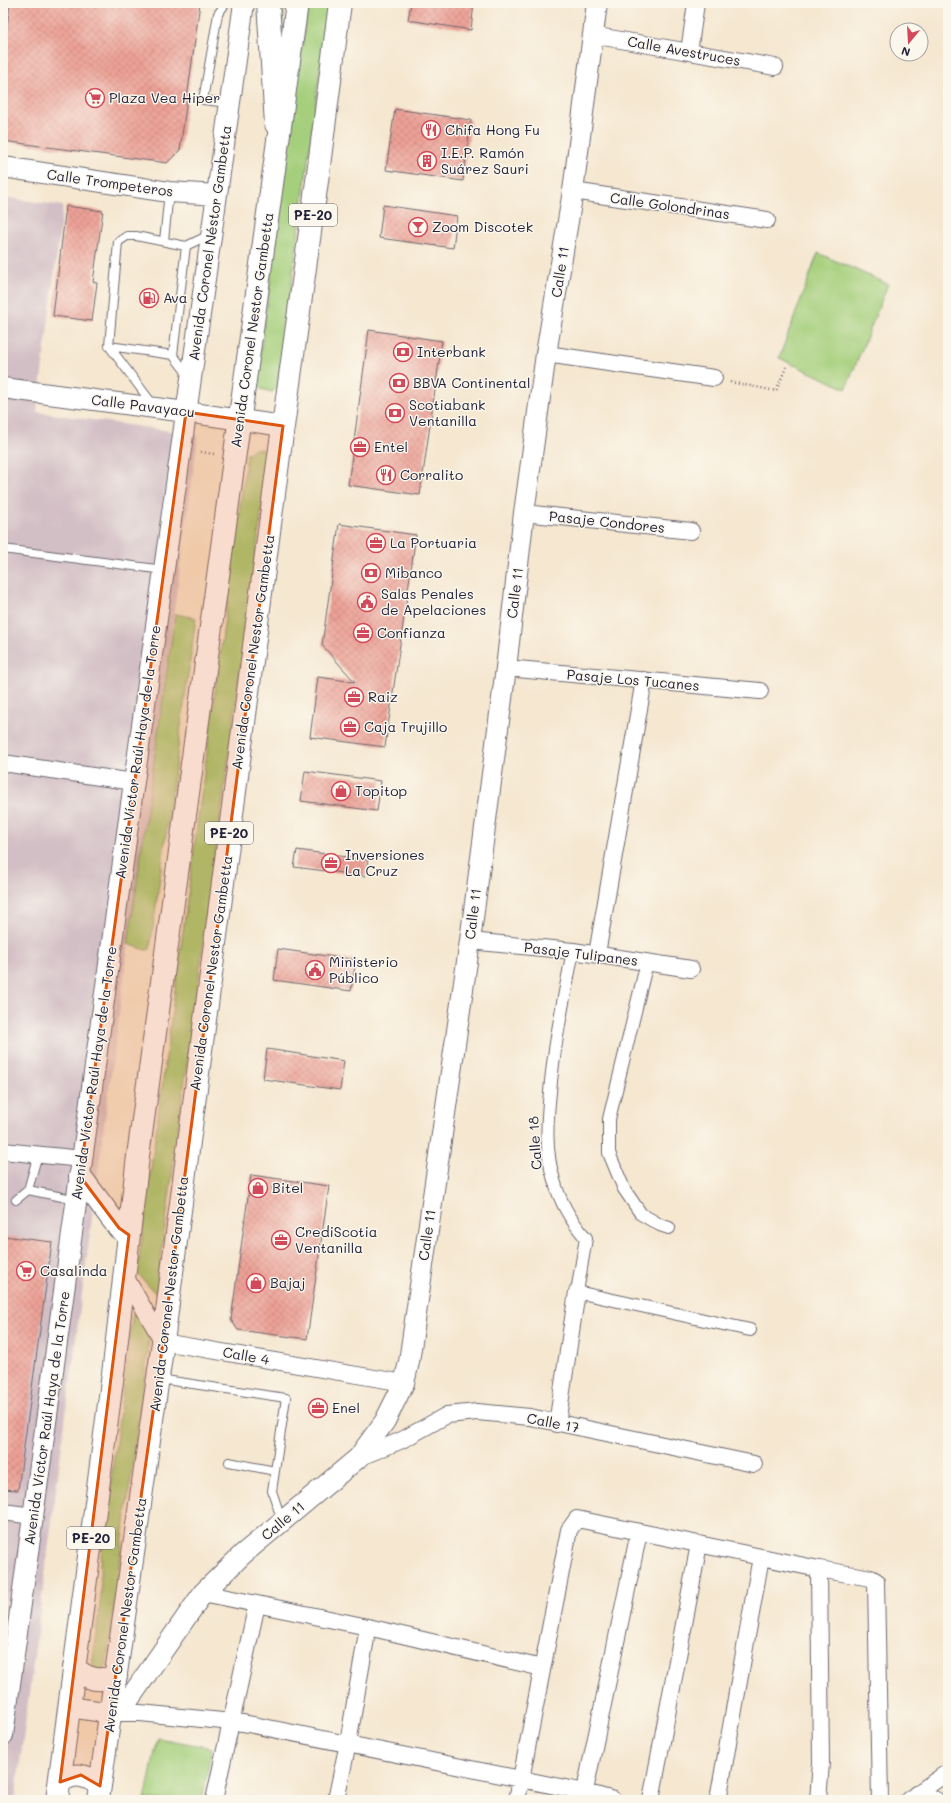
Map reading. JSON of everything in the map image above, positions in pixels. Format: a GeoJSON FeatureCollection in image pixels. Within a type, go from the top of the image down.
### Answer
{"type":"FeatureCollection","features":[{"type":"Feature","properties":{"kind":"main road"},"geometry":{"type":"LineString","coordinates":[[268,3],[277,144]]}},
{"type":"Feature","properties":{"kind":"main road","name":"Avenida Coronel Nestor Gambetta"},"geometry":{"type":"LineString","coordinates":[[59,1791],[125,1276],[138,1156],[297,3]]}},
{"type":"Feature","properties":{"kind":"main road","name":"Avenida Coronel Nestor Gambetta"},"geometry":{"type":"LineString","coordinates":[[99,1793],[163,1342],[283,426],[318,182],[340,3]]}},
{"type":"Feature","properties":{"kind":"main road"},"geometry":{"type":"LineString","coordinates":[[81,1168],[119,1228],[129,1235]]}},
{"type":"Feature","properties":{"kind":"main road"},"geometry":{"type":"LineString","coordinates":[[74,1667],[81,1674],[98,1680],[116,1676]]}},
{"type":"Feature","properties":{"kind":"main road"},"geometry":{"type":"LineString","coordinates":[[59,1791],[66,1777],[81,1775],[88,1777],[99,1793]]}},
{"type":"Feature","properties":{"kind":"street","name":"Avenida Coronel Néstor Gambetta"},"geometry":{"type":"LineString","coordinates":[[186,412],[244,3]]}},
{"type":"Feature","properties":{"kind":"street","name":"Calle 11"},"geometry":{"type":"LineString","coordinates":[[111,1713],[130,1698],[203,1593],[243,1554],[358,1458],[385,1421],[404,1384],[409,1362],[470,941],[506,668],[524,513],[546,354],[573,191],[597,3]]}},
{"type":"Feature","properties":{"kind":"street"},"geometry":{"type":"LineString","coordinates":[[689,52],[696,3]]}},
{"type":"Feature","properties":{"kind":"street","name":"Calle Avestruces"},"geometry":{"type":"LineString","coordinates":[[592,36],[776,67]]}},
{"type":"Feature","properties":{"kind":"street","name":"Calle Trompeteros"},"geometry":{"type":"LineString","coordinates":[[3,168],[169,192],[217,195]]}},
{"type":"Feature","properties":{"kind":"street","name":"Calle Golondrinas"},"geometry":{"type":"LineString","coordinates":[[573,191],[767,220]]}},
{"type":"Feature","properties":{"kind":"street"},"geometry":{"type":"LineString","coordinates":[[546,354],[714,378]]}},
{"type":"Feature","properties":{"kind":"street","name":"Calle Pavayacu"},"geometry":{"type":"LineString","coordinates":[[3,388],[283,426]]}},
{"type":"Feature","properties":{"kind":"street","name":"Avenida Víctor Raúl Haya de la Torre"},"geometry":{"type":"LineString","coordinates":[[3,1735],[186,412]]}},
{"type":"Feature","properties":{"kind":"street","name":"Pasaje Condores"},"geometry":{"type":"LineString","coordinates":[[524,513],[691,531]]}},
{"type":"Feature","properties":{"kind":"street","name":"Pasaje Los Tucanes"},"geometry":{"type":"LineString","coordinates":[[506,668],[760,691]]}},
{"type":"Feature","properties":{"kind":"street"},"geometry":{"type":"LineString","coordinates":[[596,954],[644,680]]}},
{"type":"Feature","properties":{"kind":"street"},"geometry":{"type":"LineString","coordinates":[[3,763],[134,782]]}},
{"type":"Feature","properties":{"kind":"street","name":"Pasaje Tulipanes"},"geometry":{"type":"LineString","coordinates":[[470,941],[573,951],[691,969]]}},
{"type":"Feature","properties":{"kind":"street","name":"Calle 18"},"geometry":{"type":"LineString","coordinates":[[573,951],[554,1053],[547,1119],[548,1152],[553,1180],[562,1202],[576,1226],[586,1238],[577,1292]]}},
{"type":"Feature","properties":{"kind":"street"},"geometry":{"type":"LineString","coordinates":[[647,962],[609,1119],[609,1153],[624,1189],[641,1214],[660,1225],[669,1228]]}},
{"type":"Feature","properties":{"kind":"street"},"geometry":{"type":"LineString","coordinates":[[3,1151],[38,1154],[81,1168]]}},
{"type":"Feature","properties":{"kind":"street"},"geometry":{"type":"LineString","coordinates":[[125,1276],[163,1342]]}},
{"type":"Feature","properties":{"kind":"street"},"geometry":{"type":"LineString","coordinates":[[557,1424],[577,1292],[750,1330]]}},
{"type":"Feature","properties":{"kind":"street","name":"Calle 4"},"geometry":{"type":"LineString","coordinates":[[163,1342],[404,1384]]}},
{"type":"Feature","properties":{"kind":"street","name":"Calle 17"},"geometry":{"type":"LineString","coordinates":[[358,1458],[402,1440],[447,1415],[476,1412],[530,1417],[557,1424],[754,1464]]}},
{"type":"Feature","properties":{"kind":"street"},"geometry":{"type":"LineString","coordinates":[[3,1512],[33,1516]]}},
{"type":"Feature","properties":{"kind":"street"},"geometry":{"type":"LineString","coordinates":[[517,1800],[568,1530],[577,1519],[819,1569],[871,1578],[876,1581],[880,1800]]}},
{"type":"Feature","properties":{"kind":"street"},"geometry":{"type":"LineString","coordinates":[[584,1796],[639,1532]]}},
{"type":"Feature","properties":{"kind":"street"},"geometry":{"type":"LineString","coordinates":[[652,1800],[699,1544]]}},
{"type":"Feature","properties":{"kind":"street"},"geometry":{"type":"LineString","coordinates":[[718,1800],[761,1557]]}},
{"type":"Feature","properties":{"kind":"street"},"geometry":{"type":"LineString","coordinates":[[818,1800],[820,1763],[819,1569]]}},
{"type":"Feature","properties":{"kind":"street"},"geometry":{"type":"LineString","coordinates":[[203,1593],[368,1626],[542,1668]]}},
{"type":"Feature","properties":{"kind":"street"},"geometry":{"type":"LineString","coordinates":[[214,1800],[257,1604]]}},
{"type":"Feature","properties":{"kind":"street"},"geometry":{"type":"LineString","coordinates":[[336,1800],[348,1743],[368,1626]]}},
{"type":"Feature","properties":{"kind":"street"},"geometry":{"type":"LineString","coordinates":[[69,1707],[111,1713],[140,1713],[231,1721],[348,1743],[521,1779],[584,1796],[613,1800]]}},
{"type":"Feature","properties":{"kind":"street"},"geometry":{"type":"LineString","coordinates":[[912,1797],[948,1772]]}},
{"type":"Feature","properties":{"kind":"street"},"geometry":{"type":"LineString","coordinates":[[912,1797],[936,1800]]}},
{"type":"Feature","properties":{"kind":"lane"},"geometry":{"type":"LineString","coordinates":[[226,3],[218,14],[203,100],[230,103]]}},
{"type":"Feature","properties":{"kind":"lane"},"geometry":{"type":"LineString","coordinates":[[164,241],[169,192]]}},
{"type":"Feature","properties":{"kind":"lane"},"geometry":{"type":"LineString","coordinates":[[156,408],[109,346],[118,242],[127,236],[136,236],[186,246],[212,234]]}},
{"type":"Feature","properties":{"kind":"lane"},"geometry":{"type":"LineString","coordinates":[[186,246],[173,355],[191,379]]}},
{"type":"Feature","properties":{"kind":"lane"},"geometry":{"type":"LineString","coordinates":[[109,346],[173,355]]}},
{"type":"Feature","properties":{"kind":"lane"},"geometry":{"type":"LineString","coordinates":[[3,550],[164,570]]}},
{"type":"Feature","properties":{"kind":"lane"},"geometry":{"type":"LineString","coordinates":[[16,1200],[28,1190],[38,1154]]}},
{"type":"Feature","properties":{"kind":"lane"},"geometry":{"type":"LineString","coordinates":[[28,1190],[77,1200]]}},
{"type":"Feature","properties":{"kind":"lane"},"geometry":{"type":"LineString","coordinates":[[158,1379],[286,1398],[272,1491],[282,1522]]}},
{"type":"Feature","properties":{"kind":"lane"},"geometry":{"type":"LineString","coordinates":[[229,1462],[275,1471]]}},
{"type":"Feature","properties":{"kind":"path"},"geometry":{"type":"LineString","coordinates":[[714,378],[776,391],[787,365]]}},
{"type":"Feature","properties":{"kind":"highlighted area"},"geometry":{"type":"Polygon","coordinates":[[[186,412],[283,426],[163,1342],[100,1786],[81,1775],[60,1782],[129,1235],[119,1228],[80,1176],[186,412]]]}},
{"type":"Feature","properties":{"kind":"shaded area"},"geometry":{"type":"Polygon","coordinates":[[[3,197],[63,206],[37,412],[198,435],[129,938],[15,1800],[3,1800],[3,197]]]}},
{"type":"Feature","properties":{"kind":"green space"},"geometry":{"type":"Polygon","coordinates":[[[278,3],[285,3],[282,22],[279,15],[278,3]]]}},
{"type":"Feature","properties":{"kind":"green space"},"geometry":{"type":"Polygon","coordinates":[[[308,3],[329,3],[278,387],[272,392],[261,389],[256,384],[308,3]]]}},
{"type":"Feature","properties":{"kind":"green space"},"geometry":{"type":"Polygon","coordinates":[[[818,253],[888,284],[846,389],[779,358],[818,253]]]}},
{"type":"Feature","properties":{"kind":"green space"},"geometry":{"type":"Polygon","coordinates":[[[254,449],[262,449],[267,456],[268,464],[156,1294],[137,1273],[247,454],[254,449]]]}},
{"type":"Feature","properties":{"kind":"green space"},"geometry":{"type":"Polygon","coordinates":[[[175,614],[196,618],[150,949],[146,950],[128,944],[175,614]]]}},
{"type":"Feature","properties":{"kind":"green space"},"geometry":{"type":"Polygon","coordinates":[[[133,1313],[144,1314],[151,1326],[106,1666],[101,1671],[92,1667],[101,1595],[100,1564],[133,1313]]]}},
{"type":"Feature","properties":{"kind":"green space"},"geometry":{"type":"Polygon","coordinates":[[[158,1738],[212,1748],[202,1800],[145,1800],[158,1738]]]}},
{"type":"Feature","properties":{"kind":"building","name":"Plaza Vea Hiper"},"geometry":{"type":"Polygon","coordinates":[[[10,3],[200,3],[180,150],[167,163],[3,141],[3,56],[10,3]]]}},
{"type":"Feature","properties":{"kind":"building"},"geometry":{"type":"Polygon","coordinates":[[[411,3],[474,3],[471,30],[408,20],[411,3]]]}},
{"type":"Feature","properties":{"kind":"building"},"geometry":{"type":"Polygon","coordinates":[[[395,109],[471,120],[463,181],[386,170],[395,109]]]}},
{"type":"Feature","properties":{"kind":"building","name":"Zoom Discotek"},"geometry":{"type":"Polygon","coordinates":[[[383,205],[457,216],[453,248],[379,238],[383,205]]]}},
{"type":"Feature","properties":{"kind":"building"},"geometry":{"type":"Polygon","coordinates":[[[66,206],[103,211],[93,282],[97,283],[92,321],[53,316],[66,206]]]}},
{"type":"Feature","properties":{"kind":"building"},"geometry":{"type":"Polygon","coordinates":[[[369,330],[442,341],[420,495],[348,485],[369,330]]]}},
{"type":"Feature","properties":{"kind":"building"},"geometry":{"type":"Polygon","coordinates":[[[339,524],[416,535],[385,747],[310,737],[318,677],[355,682],[322,645],[339,524]]]}},
{"type":"Feature","properties":{"kind":"building","name":"Topitop"},"geometry":{"type":"Polygon","coordinates":[[[305,771],[381,781],[377,811],[301,801],[305,771]]]}},
{"type":"Feature","properties":{"kind":"building","name":"Inversiones La Cruz"},"geometry":{"type":"Polygon","coordinates":[[[297,850],[368,860],[365,876],[294,867],[297,850]]]}},
{"type":"Feature","properties":{"kind":"building","name":"Ministerio Público"},"geometry":{"type":"Polygon","coordinates":[[[278,949],[356,960],[351,991],[274,980],[278,949]]]}},
{"type":"Feature","properties":{"kind":"building"},"geometry":{"type":"Polygon","coordinates":[[[267,1049],[344,1061],[340,1090],[263,1079],[267,1049]]]}},
{"type":"Feature","properties":{"kind":"building"},"geometry":{"type":"Polygon","coordinates":[[[251,1175],[329,1186],[307,1339],[238,1330],[231,1320],[251,1175]]]}},
{"type":"Feature","properties":{"kind":"building"},"geometry":{"type":"Polygon","coordinates":[[[3,1236],[52,1242],[18,1490],[3,1489],[3,1236]]]}},
{"type":"Feature","properties":{"kind":"place","name":"Plaza Vea Hiper"},"geometry":{"type":"Point","coordinates":[95,98]}},
{"type":"Feature","properties":{"kind":"place","name":"Chifa Hong Fu"},"geometry":{"type":"Point","coordinates":[431,130]}},
{"type":"Feature","properties":{"kind":"place","name":"I.E.P. Ramón Suárez Sauri"},"geometry":{"type":"Point","coordinates":[427,161]}},
{"type":"Feature","properties":{"kind":"place","name":"Zoom Discotek"},"geometry":{"type":"Point","coordinates":[418,227]}},
{"type":"Feature","properties":{"kind":"place","name":"Ava"},"geometry":{"type":"Point","coordinates":[149,298]}},
{"type":"Feature","properties":{"kind":"place","name":"Interbank"},"geometry":{"type":"Point","coordinates":[403,352]}},
{"type":"Feature","properties":{"kind":"place","name":"BBVA Continental"},"geometry":{"type":"Point","coordinates":[399,383]}},
{"type":"Feature","properties":{"kind":"place","name":"Scotiabank Ventanilla"},"geometry":{"type":"Point","coordinates":[395,413]}},
{"type":"Feature","properties":{"kind":"place","name":"Entel"},"geometry":{"type":"Point","coordinates":[360,447]}},
{"type":"Feature","properties":{"kind":"place","name":"Corralito"},"geometry":{"type":"Point","coordinates":[386,475]}},
{"type":"Feature","properties":{"kind":"place","name":"La Portuaria"},"geometry":{"type":"Point","coordinates":[376,543]}},
{"type":"Feature","properties":{"kind":"place","name":"Mibanco"},"geometry":{"type":"Point","coordinates":[371,573]}},
{"type":"Feature","properties":{"kind":"place","name":"Salas Penales de Apelaciones"},"geometry":{"type":"Point","coordinates":[367,602]}},
{"type":"Feature","properties":{"kind":"place","name":"Confianza"},"geometry":{"type":"Point","coordinates":[363,633]}},
{"type":"Feature","properties":{"kind":"place","name":"Raiz"},"geometry":{"type":"Point","coordinates":[354,697]}},
{"type":"Feature","properties":{"kind":"place","name":"Caja Trujillo"},"geometry":{"type":"Point","coordinates":[350,727]}},
{"type":"Feature","properties":{"kind":"place","name":"Topitop"},"geometry":{"type":"Point","coordinates":[341,791]}},
{"type":"Feature","properties":{"kind":"place","name":"Inversiones La Cruz"},"geometry":{"type":"Point","coordinates":[331,863]}},
{"type":"Feature","properties":{"kind":"place","name":"Ministerio Público"},"geometry":{"type":"Point","coordinates":[315,970]}},
{"type":"Feature","properties":{"kind":"place","name":"Bitel"},"geometry":{"type":"Point","coordinates":[258,1188]}},
{"type":"Feature","properties":{"kind":"place","name":"CrediScotia Ventanilla"},"geometry":{"type":"Point","coordinates":[281,1240]}},
{"type":"Feature","properties":{"kind":"place","name":"Casalinda"},"geometry":{"type":"Point","coordinates":[26,1271]}},
{"type":"Feature","properties":{"kind":"place","name":"Bajaj"},"geometry":{"type":"Point","coordinates":[256,1283]}},
{"type":"Feature","properties":{"kind":"place","name":"Enel"},"geometry":{"type":"Point","coordinates":[318,1408]}}]}
